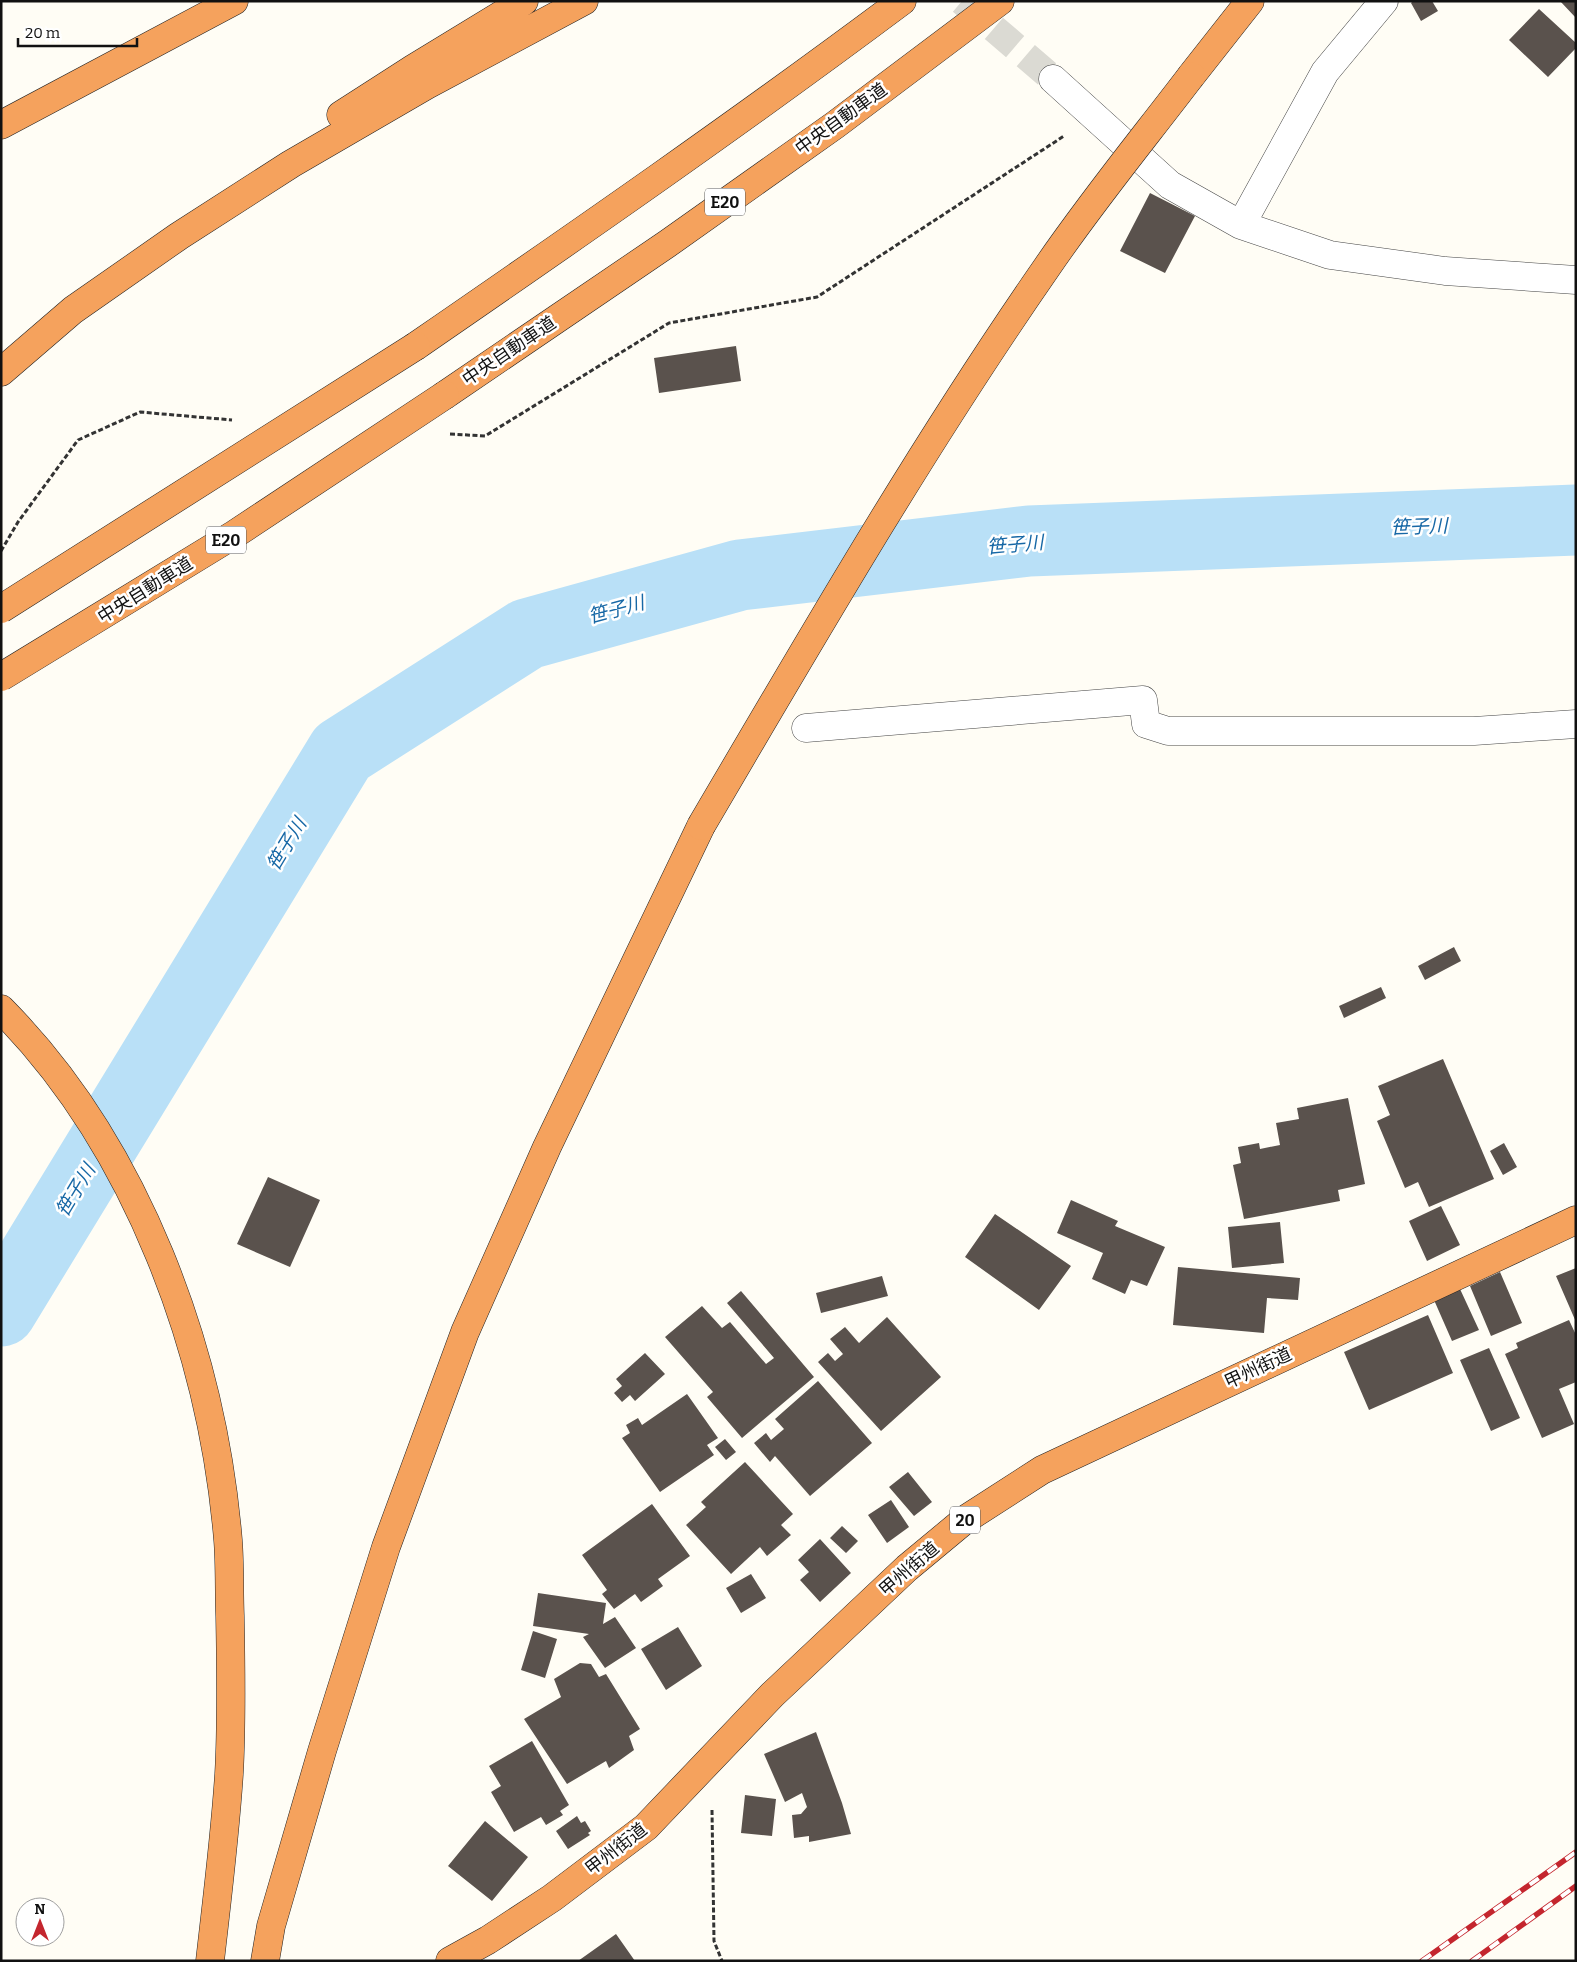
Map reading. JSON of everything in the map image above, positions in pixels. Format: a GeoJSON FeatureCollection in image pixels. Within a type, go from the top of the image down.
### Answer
{"type":"FeatureCollection","features":[{"type":"Feature","properties":{"kind":"highway"},"geometry":{"type":"LineString","coordinates":[[1,125],[234,1]]}},
{"type":"Feature","properties":{"kind":"highway"},"geometry":{"type":"LineString","coordinates":[[1,372],[73,310],[172,232],[286,150],[524,1]]}},
{"type":"Feature","properties":{"kind":"highway"},"geometry":{"type":"LineString","coordinates":[[73,310],[179,236],[292,164],[427,85],[584,1]]}},
{"type":"Feature","properties":{"kind":"highway"},"geometry":{"type":"LineString","coordinates":[[1,609],[416,346],[725,131],[902,1]]}},
{"type":"Feature","properties":{"kind":"highway","name":"中央自動車道"},"geometry":{"type":"LineString","coordinates":[[1,677],[235,534],[444,395],[683,232],[835,124],[1000,1]]}},
{"type":"Feature","properties":{"kind":"highway"},"geometry":{"type":"LineString","coordinates":[[265,1961],[272,1926],[322,1751],[386,1547],[464,1332],[547,1147],[701,826],[820,623],[927,449],[1048,266],[1250,1]]}},
{"type":"Feature","properties":{"kind":"highway"},"geometry":{"type":"LineString","coordinates":[[1,1009],[16,1024],[77,1099],[127,1184],[166,1270],[197,1363],[216,1450],[228,1541],[230,1647],[229,1774],[210,1956]]}},
{"type":"Feature","properties":{"kind":"highway","name":"甲州街道"},"geometry":{"type":"LineString","coordinates":[[450,1961],[488,1940],[552,1898],[646,1827],[772,1696],[907,1568],[966,1519],[1042,1470],[1123,1430],[1576,1220]]}},
{"type":"Feature","properties":{"kind":"street"},"geometry":{"type":"LineString","coordinates":[[1241,225],[1325,72],[1384,1]]}},
{"type":"Feature","properties":{"kind":"street"},"geometry":{"type":"LineString","coordinates":[[1053,79],[1170,185],[1241,225],[1330,255],[1445,272],[1576,280]]}},
{"type":"Feature","properties":{"kind":"street"},"geometry":{"type":"LineString","coordinates":[[806,728],[1143,700],[1146,724],[1168,731],[1474,731],[1576,724]]}},
{"type":"Feature","properties":{"kind":"path"},"geometry":{"type":"LineString","coordinates":[[711,1759],[714,1941],[722,1961]]}},
{"type":"Feature","properties":{"kind":"building"},"geometry":{"type":"Polygon","coordinates":[[[1413,1],[1432,1],[1438,11],[1421,21],[1411,3],[1413,1]]]}},
{"type":"Feature","properties":{"kind":"building"},"geometry":{"type":"Polygon","coordinates":[[[1560,1],[1576,1],[1576,18],[1560,1]]]}},
{"type":"Feature","properties":{"kind":"building"},"geometry":{"type":"Polygon","coordinates":[[[1539,9],[1576,43],[1576,48],[1548,77],[1509,40],[1539,9]]]}},
{"type":"Feature","properties":{"kind":"building"},"geometry":{"type":"Polygon","coordinates":[[[1150,193],[1195,216],[1165,273],[1120,251],[1150,193]]]}},
{"type":"Feature","properties":{"kind":"building"},"geometry":{"type":"Polygon","coordinates":[[[736,346],[741,381],[659,393],[654,358],[736,346]]]}},
{"type":"Feature","properties":{"kind":"building"},"geometry":{"type":"Polygon","coordinates":[[[1454,947],[1461,961],[1425,980],[1418,966],[1454,947]]]}},
{"type":"Feature","properties":{"kind":"building"},"geometry":{"type":"Polygon","coordinates":[[[1381,987],[1386,998],[1344,1018],[1339,1006],[1381,987]]]}},
{"type":"Feature","properties":{"kind":"building"},"geometry":{"type":"Polygon","coordinates":[[[1443,1059],[1494,1179],[1429,1207],[1418,1182],[1405,1188],[1377,1121],[1390,1115],[1378,1086],[1443,1059]]]}},
{"type":"Feature","properties":{"kind":"building"},"geometry":{"type":"Polygon","coordinates":[[[1348,1098],[1365,1184],[1338,1190],[1340,1201],[1244,1219],[1233,1165],[1241,1163],[1238,1147],[1259,1143],[1260,1149],[1280,1145],[1276,1123],[1299,1119],[1297,1108],[1348,1098]]]}},
{"type":"Feature","properties":{"kind":"building"},"geometry":{"type":"Polygon","coordinates":[[[1504,1143],[1517,1167],[1503,1175],[1490,1151],[1504,1143]]]}},
{"type":"Feature","properties":{"kind":"building"},"geometry":{"type":"Polygon","coordinates":[[[268,1177],[320,1200],[290,1267],[237,1244],[268,1177]]]}},
{"type":"Feature","properties":{"kind":"building"},"geometry":{"type":"Polygon","coordinates":[[[1071,1200],[1118,1221],[1115,1226],[1165,1247],[1147,1286],[1131,1280],[1125,1294],[1092,1279],[1103,1253],[1057,1233],[1071,1200]]]}},
{"type":"Feature","properties":{"kind":"building"},"geometry":{"type":"Polygon","coordinates":[[[1441,1206],[1460,1245],[1427,1261],[1409,1221],[1441,1206]]]}},
{"type":"Feature","properties":{"kind":"building"},"geometry":{"type":"Polygon","coordinates":[[[995,1214],[1071,1266],[1039,1310],[965,1257],[995,1214]]]}},
{"type":"Feature","properties":{"kind":"building"},"geometry":{"type":"Polygon","coordinates":[[[1280,1222],[1284,1263],[1232,1268],[1228,1227],[1280,1222]]]}},
{"type":"Feature","properties":{"kind":"building"},"geometry":{"type":"Polygon","coordinates":[[[1178,1267],[1300,1278],[1298,1300],[1267,1298],[1264,1333],[1173,1325],[1178,1267]]]}},
{"type":"Feature","properties":{"kind":"building"},"geometry":{"type":"Polygon","coordinates":[[[1576,1268],[1576,1322],[1556,1276],[1576,1268]]]}},
{"type":"Feature","properties":{"kind":"building"},"geometry":{"type":"Polygon","coordinates":[[[1500,1272],[1522,1323],[1491,1336],[1470,1286],[1500,1272]]]}},
{"type":"Feature","properties":{"kind":"building"},"geometry":{"type":"Polygon","coordinates":[[[882,1276],[888,1296],[821,1313],[816,1293],[882,1276]]]}},
{"type":"Feature","properties":{"kind":"building"},"geometry":{"type":"Polygon","coordinates":[[[1460,1289],[1479,1330],[1452,1341],[1434,1300],[1460,1289]]]}},
{"type":"Feature","properties":{"kind":"building"},"geometry":{"type":"Polygon","coordinates":[[[741,1291],[814,1377],[742,1438],[707,1397],[713,1392],[665,1337],[702,1306],[722,1328],[730,1322],[766,1364],[774,1358],[727,1303],[741,1291]]]}},
{"type":"Feature","properties":{"kind":"building"},"geometry":{"type":"Polygon","coordinates":[[[1428,1315],[1453,1373],[1369,1410],[1344,1352],[1428,1315]]]}},
{"type":"Feature","properties":{"kind":"building"},"geometry":{"type":"Polygon","coordinates":[[[887,1317],[941,1377],[881,1431],[818,1362],[828,1353],[835,1361],[843,1354],[830,1339],[845,1327],[859,1343],[887,1317]]]}},
{"type":"Feature","properties":{"kind":"building"},"geometry":{"type":"Polygon","coordinates":[[[1569,1320],[1576,1335],[1576,1382],[1559,1389],[1574,1424],[1542,1438],[1505,1354],[1518,1348],[1516,1343],[1569,1320]]]}},
{"type":"Feature","properties":{"kind":"building"},"geometry":{"type":"Polygon","coordinates":[[[1489,1348],[1520,1418],[1491,1431],[1460,1360],[1489,1348]]]}},
{"type":"Feature","properties":{"kind":"building"},"geometry":{"type":"Polygon","coordinates":[[[645,1353],[665,1374],[635,1401],[630,1395],[622,1402],[614,1393],[622,1386],[616,1379],[645,1353]]]}},
{"type":"Feature","properties":{"kind":"building"},"geometry":{"type":"Polygon","coordinates":[[[818,1381],[872,1443],[810,1496],[775,1456],[770,1462],[754,1443],[766,1433],[771,1440],[784,1429],[775,1419],[818,1381]]]}},
{"type":"Feature","properties":{"kind":"building"},"geometry":{"type":"Polygon","coordinates":[[[687,1394],[718,1438],[707,1445],[714,1455],[660,1492],[622,1438],[630,1433],[626,1425],[638,1418],[642,1425],[687,1394]]]}},
{"type":"Feature","properties":{"kind":"building"},"geometry":{"type":"Polygon","coordinates":[[[725,1439],[736,1452],[726,1460],[715,1447],[725,1439]]]}},
{"type":"Feature","properties":{"kind":"building"},"geometry":{"type":"Polygon","coordinates":[[[745,1462],[793,1514],[781,1525],[791,1535],[767,1556],[760,1547],[731,1574],[686,1525],[706,1507],[701,1502],[745,1462]]]}},
{"type":"Feature","properties":{"kind":"building"},"geometry":{"type":"Polygon","coordinates":[[[908,1472],[932,1502],[914,1516],[889,1487],[908,1472]]]}},
{"type":"Feature","properties":{"kind":"building"},"geometry":{"type":"Polygon","coordinates":[[[891,1500],[909,1527],[887,1543],[868,1515],[891,1500]]]}},
{"type":"Feature","properties":{"kind":"building"},"geometry":{"type":"Polygon","coordinates":[[[652,1504],[690,1556],[658,1579],[663,1586],[641,1602],[635,1594],[614,1609],[602,1594],[607,1590],[582,1555],[652,1504]]]}},
{"type":"Feature","properties":{"kind":"building"},"geometry":{"type":"Polygon","coordinates":[[[842,1526],[858,1541],[846,1553],[830,1538],[842,1526]]]}},
{"type":"Feature","properties":{"kind":"building"},"geometry":{"type":"Polygon","coordinates":[[[820,1539],[851,1573],[820,1602],[800,1580],[809,1572],[798,1560],[820,1539]]]}},
{"type":"Feature","properties":{"kind":"building"},"geometry":{"type":"Polygon","coordinates":[[[751,1574],[766,1598],[741,1613],[726,1588],[751,1574]]]}},
{"type":"Feature","properties":{"kind":"building"},"geometry":{"type":"Polygon","coordinates":[[[538,1593],[606,1603],[603,1624],[615,1617],[636,1648],[605,1668],[583,1637],[589,1634],[533,1626],[538,1593]]]}},
{"type":"Feature","properties":{"kind":"building"},"geometry":{"type":"Polygon","coordinates":[[[678,1627],[702,1666],[666,1690],[641,1649],[678,1627]]]}},
{"type":"Feature","properties":{"kind":"building"},"geometry":{"type":"Polygon","coordinates":[[[533,1631],[557,1639],[545,1678],[521,1670],[533,1631]]]}},
{"type":"Feature","properties":{"kind":"building"},"geometry":{"type":"Polygon","coordinates":[[[580,1663],[591,1664],[599,1677],[606,1674],[640,1729],[629,1736],[634,1750],[609,1768],[606,1761],[567,1784],[524,1719],[561,1697],[554,1679],[580,1663]]]}},
{"type":"Feature","properties":{"kind":"building"},"geometry":{"type":"Polygon","coordinates":[[[816,1732],[842,1803],[851,1834],[809,1842],[809,1836],[794,1838],[792,1815],[801,1814],[807,1807],[802,1793],[785,1802],[764,1754],[816,1732]]]}},
{"type":"Feature","properties":{"kind":"building"},"geometry":{"type":"Polygon","coordinates":[[[532,1741],[569,1805],[560,1811],[563,1815],[546,1825],[541,1817],[514,1832],[491,1792],[501,1786],[489,1766],[532,1741]]]}},
{"type":"Feature","properties":{"kind":"building"},"geometry":{"type":"Polygon","coordinates":[[[745,1795],[776,1799],[772,1836],[741,1833],[745,1795]]]}},
{"type":"Feature","properties":{"kind":"building"},"geometry":{"type":"Polygon","coordinates":[[[577,1816],[581,1823],[585,1821],[591,1831],[588,1833],[590,1835],[568,1849],[556,1831],[577,1816]]]}},
{"type":"Feature","properties":{"kind":"building"},"geometry":{"type":"Polygon","coordinates":[[[485,1821],[528,1857],[492,1901],[448,1866],[485,1821]]]}},
{"type":"Feature","properties":{"kind":"building"},"geometry":{"type":"Polygon","coordinates":[[[616,1934],[635,1961],[578,1961],[616,1934]]]}},
{"type":"Feature","properties":{"kind":"waterway","name":"笹子川"},"geometry":{"type":"LineString","coordinates":[[1,1311],[342,752],[527,634],[740,575],[1029,541],[1576,520]]}},
{"type":"Feature","properties":{"kind":"tunnel"},"geometry":{"type":"LineString","coordinates":[[962,1],[1053,79]]}},
{"type":"Feature","properties":{"kind":"railway"},"geometry":{"type":"LineString","coordinates":[[1422,1961],[1576,1852]]}},
{"type":"Feature","properties":{"kind":"railway"},"geometry":{"type":"LineString","coordinates":[[1472,1961],[1576,1886]]}}]}
